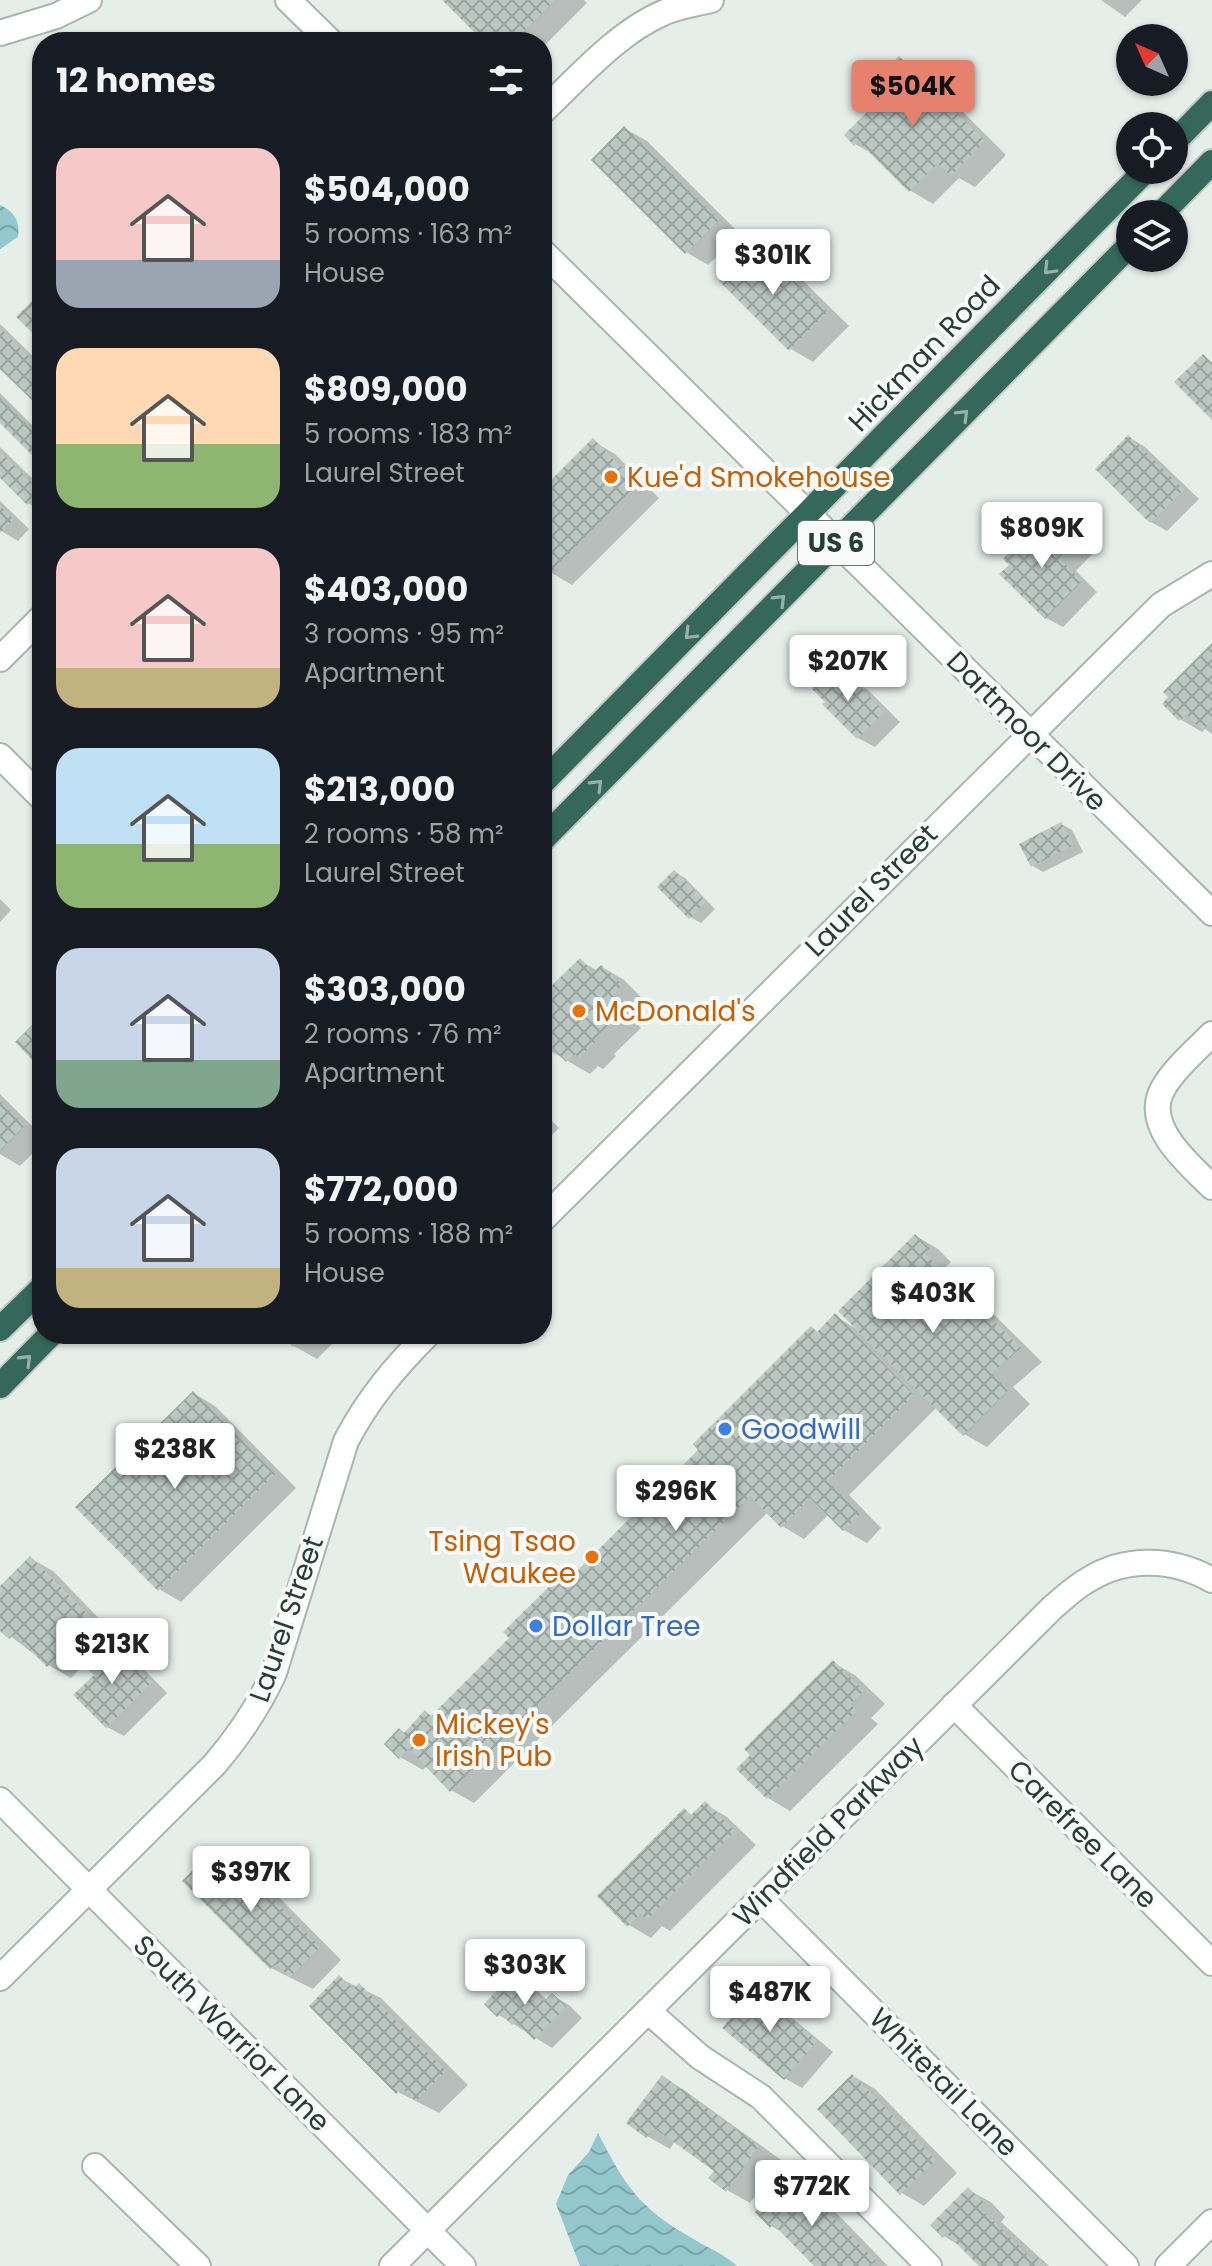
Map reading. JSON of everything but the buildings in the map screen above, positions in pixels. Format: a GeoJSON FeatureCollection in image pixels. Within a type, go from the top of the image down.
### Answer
{"type":"FeatureCollection","features":[{"type":"Feature","properties":{"kind":"highway"},"geometry":{"type":"LineString","coordinates":[[1188,128],[1212,103]]}},
{"type":"Feature","properties":{"kind":"highway"},"geometry":{"type":"LineString","coordinates":[[1175,200],[1212,162]]}},
{"type":"Feature","properties":{"kind":"highway","name":"Hickman Road"},"geometry":{"type":"LineString","coordinates":[[552,773],[1132,184]]}},
{"type":"Feature","properties":{"kind":"highway","name":"US 6"},"geometry":{"type":"LineString","coordinates":[[552,830],[1116,259]]}},
{"type":"Feature","properties":{"kind":"highway"},"geometry":{"type":"LineString","coordinates":[[0,1329],[32,1298]]}},
{"type":"Feature","properties":{"kind":"highway"},"geometry":{"type":"LineString","coordinates":[[0,1386],[41,1344]]}},
{"type":"Feature","properties":{"kind":"street"},"geometry":{"type":"LineString","coordinates":[[0,33],[56,16],[89,0]]}},
{"type":"Feature","properties":{"kind":"street"},"geometry":{"type":"LineString","coordinates":[[288,0],[321,32]]}},
{"type":"Feature","properties":{"kind":"street"},"geometry":{"type":"LineString","coordinates":[[552,102],[640,26],[664,12],[711,0]]}},
{"type":"Feature","properties":{"kind":"street","name":"Dartmoor Drive"},"geometry":{"type":"LineString","coordinates":[[552,261],[1212,913]]}},
{"type":"Feature","properties":{"kind":"street","name":"Laurel Street"},"geometry":{"type":"LineString","coordinates":[[552,1210],[1161,605],[1212,574]]}},
{"type":"Feature","properties":{"kind":"street"},"geometry":{"type":"LineString","coordinates":[[0,659],[32,627]]}},
{"type":"Feature","properties":{"kind":"street"},"geometry":{"type":"LineString","coordinates":[[0,756],[32,788]]}},
{"type":"Feature","properties":{"kind":"street"},"geometry":{"type":"LineString","coordinates":[[1212,1034],[1177,1070],[1159,1096],[1160,1126],[1177,1152],[1212,1187]]}},
{"type":"Feature","properties":{"kind":"street","name":"Laurel Street"},"geometry":{"type":"LineString","coordinates":[[0,1978],[214,1765],[257,1708],[277,1663],[346,1441],[381,1384],[419,1344]]}},
{"type":"Feature","properties":{"kind":"street","name":"Windfield Parkway"},"geometry":{"type":"LineString","coordinates":[[392,2266],[1053,1607],[1089,1579],[1129,1564],[1147,1561],[1175,1564],[1212,1580]]}},
{"type":"Feature","properties":{"kind":"street","name":"Carefree Lane"},"geometry":{"type":"LineString","coordinates":[[954,1705],[1212,1963]]}},
{"type":"Feature","properties":{"kind":"street","name":"South Warrior Lane"},"geometry":{"type":"LineString","coordinates":[[0,1800],[463,2266]]}},
{"type":"Feature","properties":{"kind":"street","name":"Whitetail Lane"},"geometry":{"type":"LineString","coordinates":[[761,1899],[1126,2266]]}},
{"type":"Feature","properties":{"kind":"street"},"geometry":{"type":"LineString","coordinates":[[648,2011],[700,2057],[761,2097],[929,2266]]}},
{"type":"Feature","properties":{"kind":"street"},"geometry":{"type":"LineString","coordinates":[[95,2166],[198,2266]]}},
{"type":"Feature","properties":{"kind":"street"},"geometry":{"type":"LineString","coordinates":[[1168,2266],[1212,2222]]}},
{"type":"Feature","properties":{"kind":"water"},"geometry":{"type":"Polygon","coordinates":[[[0,205],[15,217],[18,237],[0,249],[0,205]]]}},
{"type":"Feature","properties":{"kind":"water"},"geometry":{"type":"Polygon","coordinates":[[[598,2133],[625,2181],[645,2205],[672,2226],[737,2266],[580,2266],[556,2204],[568,2175],[589,2152],[598,2133]]]}},
{"type":"Feature","properties":{"kind":"place","name":"Kue'd Smokehouse"},"geometry":{"type":"Point","coordinates":[611,477]}},
{"type":"Feature","properties":{"kind":"place","name":"McDonald's"},"geometry":{"type":"Point","coordinates":[579,1011]}},
{"type":"Feature","properties":{"kind":"place","name":"Goodwill"},"geometry":{"type":"Point","coordinates":[725,1429]}},
{"type":"Feature","properties":{"kind":"place","name":"Tsing Tsao Waukee"},"geometry":{"type":"Point","coordinates":[592,1557]}},
{"type":"Feature","properties":{"kind":"place","name":"Dollar Tree"},"geometry":{"type":"Point","coordinates":[536,1626]}},
{"type":"Feature","properties":{"kind":"place","name":"Mickey's Irish Pub"},"geometry":{"type":"Point","coordinates":[419,1740]}}]}
